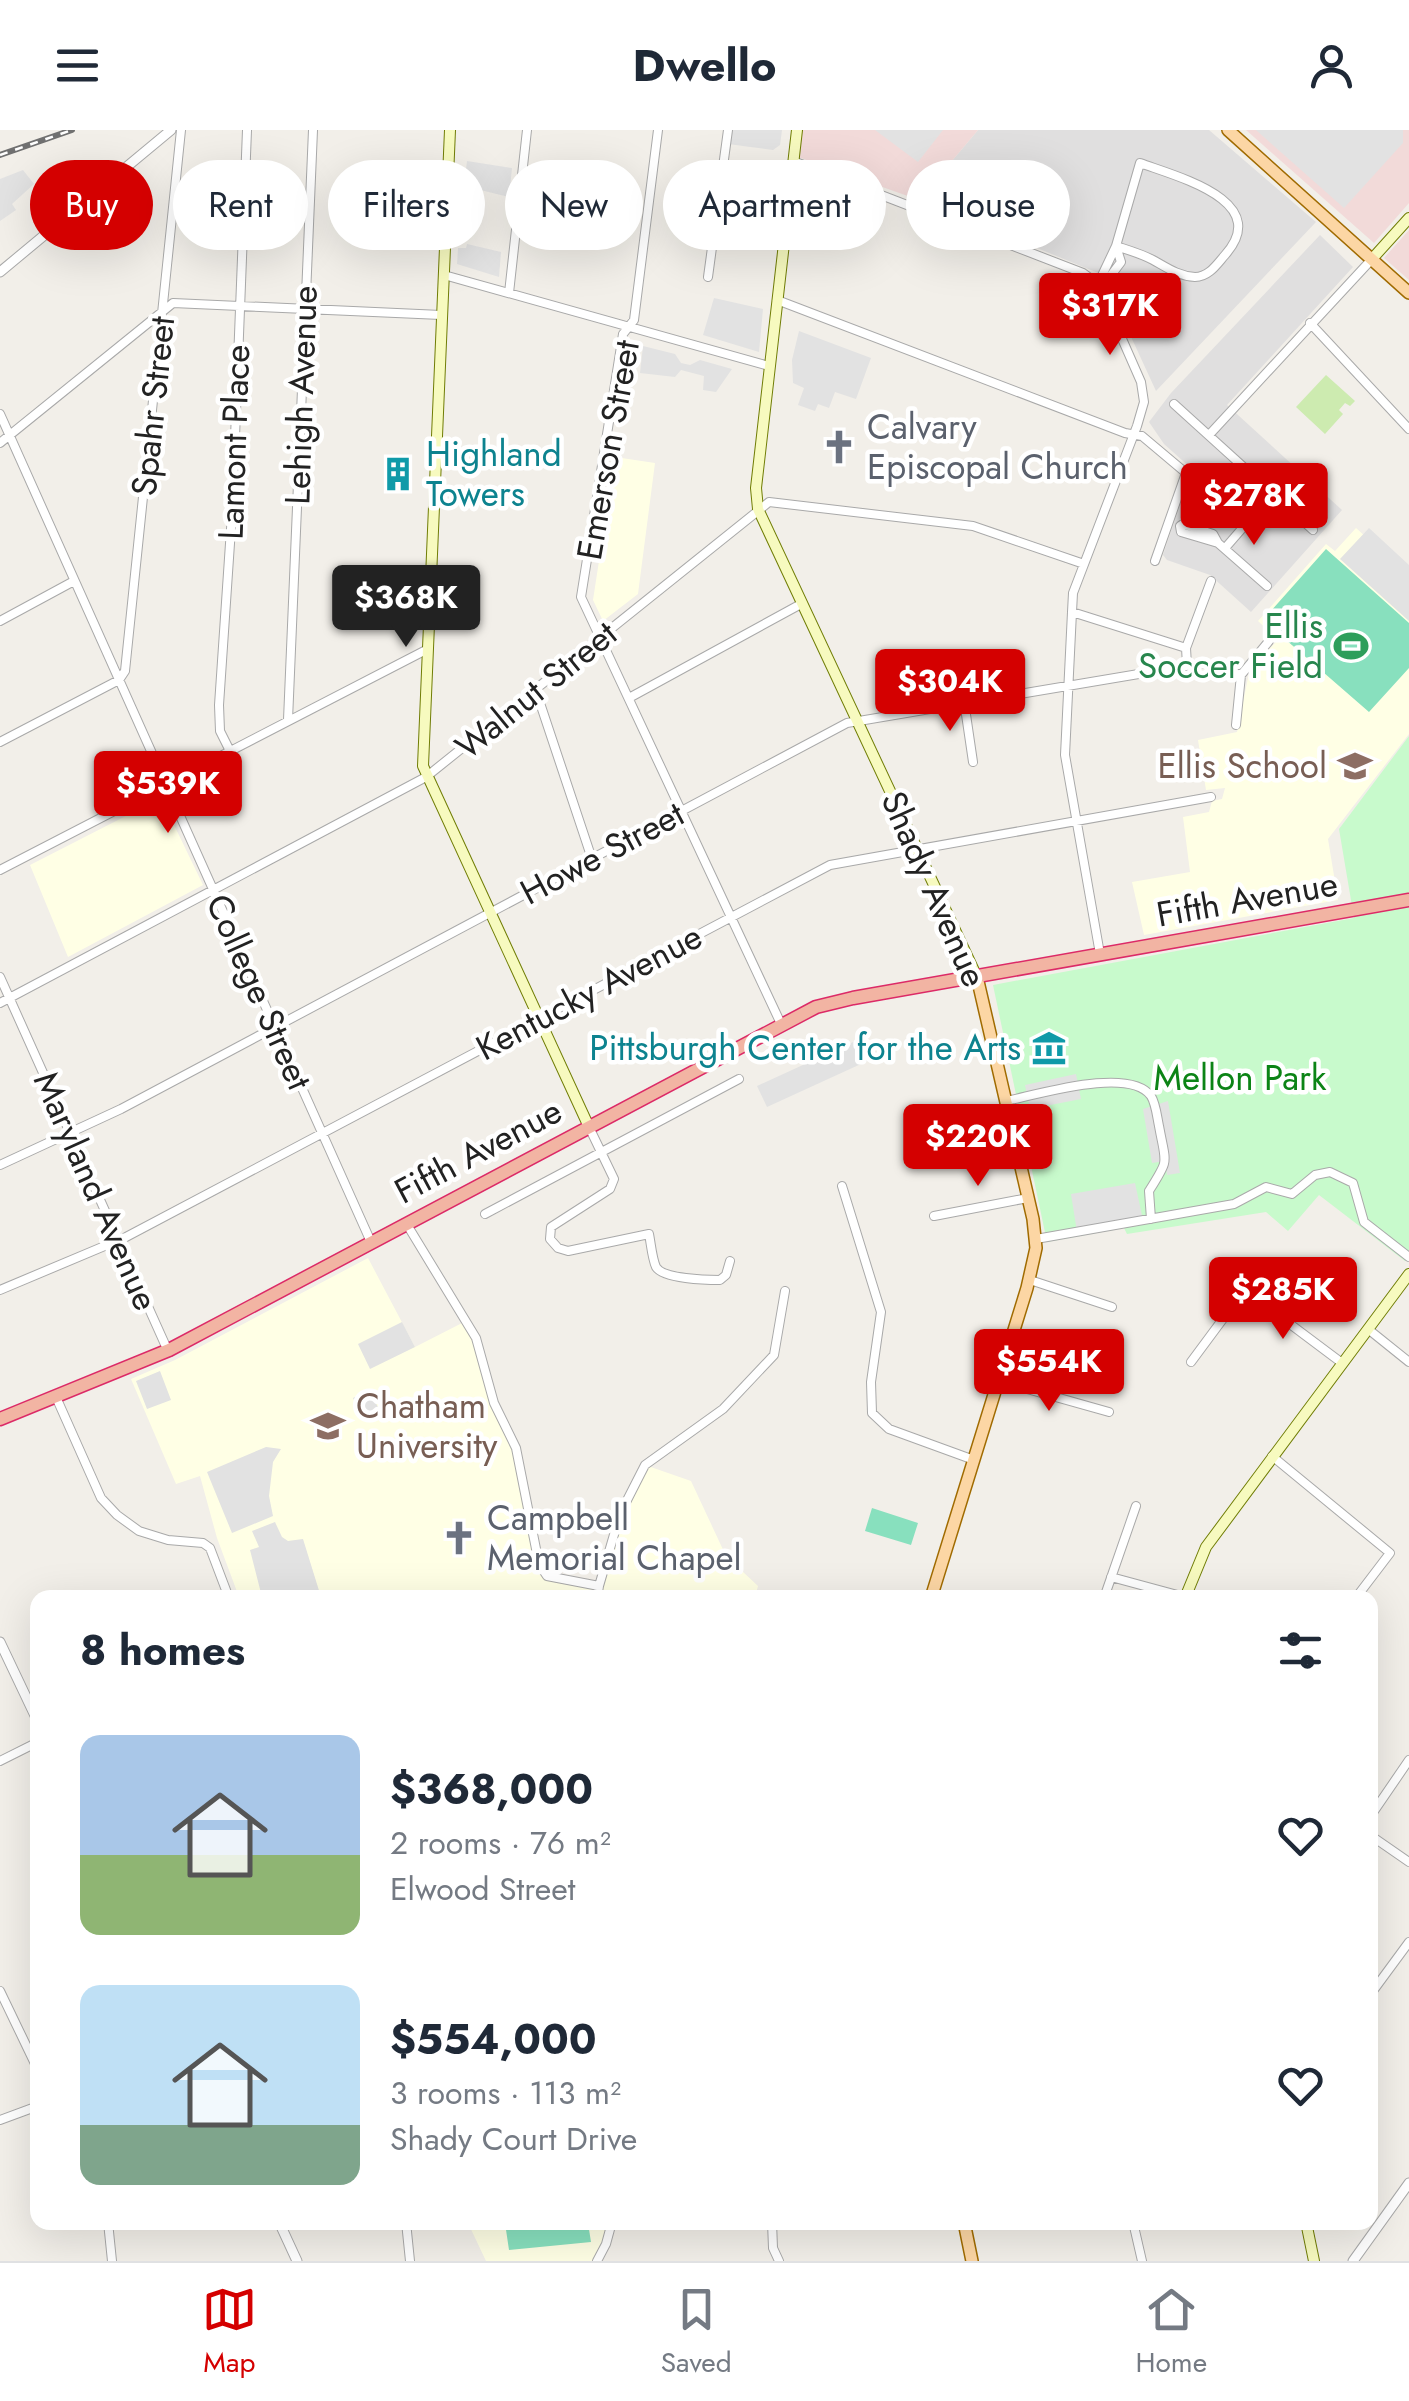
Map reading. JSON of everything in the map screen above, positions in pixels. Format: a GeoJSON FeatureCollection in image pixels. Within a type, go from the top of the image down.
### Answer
{"type":"FeatureCollection","features":[{"type":"Feature","properties":{"kind":"highway","name":"Fifth Avenue"},"geometry":{"type":"LineString","coordinates":[[0,1420],[168,1351],[816,1007],[1409,900]]}},
{"type":"Feature","properties":{"kind":"main road"},"geometry":{"type":"LineString","coordinates":[[450,130],[423,766],[588,1127]]}},
{"type":"Feature","properties":{"kind":"main road","name":"Shady Avenue"},"geometry":{"type":"LineString","coordinates":[[793,160],[797,130]]}},
{"type":"Feature","properties":{"kind":"main road"},"geometry":{"type":"LineString","coordinates":[[1228,130],[1409,293]]}},
{"type":"Feature","properties":{"kind":"main road"},"geometry":{"type":"LineString","coordinates":[[1372,258],[1409,218]]}},
{"type":"Feature","properties":{"kind":"main road","name":"Shady Avenue"},"geometry":{"type":"LineString","coordinates":[[783,250],[756,488],[758,509],[977,977],[1036,1239],[1030,1280],[934,1590]]}},
{"type":"Feature","properties":{"kind":"main road"},"geometry":{"type":"LineString","coordinates":[[1188,1590],[1206,1546],[1409,1274]]}},
{"type":"Feature","properties":{"kind":"main road"},"geometry":{"type":"LineString","coordinates":[[966,2230],[972,2261]]}},
{"type":"Feature","properties":{"kind":"main road"},"geometry":{"type":"LineString","coordinates":[[1308,2230],[1314,2261]]}},
{"type":"Feature","properties":{"kind":"street"},"geometry":{"type":"LineString","coordinates":[[0,272],[171,130]]}},
{"type":"Feature","properties":{"kind":"street","name":"Spahr Street"},"geometry":{"type":"LineString","coordinates":[[119,680],[125,672],[181,130]]}},
{"type":"Feature","properties":{"kind":"street","name":"Lamont Place"},"geometry":{"type":"LineString","coordinates":[[230,750],[220,731],[218,705],[232,514],[247,130]]}},
{"type":"Feature","properties":{"kind":"street","name":"Lehigh Avenue"},"geometry":{"type":"LineString","coordinates":[[288,720],[313,130]]}},
{"type":"Feature","properties":{"kind":"street"},"geometry":{"type":"LineString","coordinates":[[508,294],[527,130]]}},
{"type":"Feature","properties":{"kind":"street","name":"Emerson Street"},"geometry":{"type":"LineString","coordinates":[[658,130],[634,320],[623,334],[581,597],[782,1026]]}},
{"type":"Feature","properties":{"kind":"street"},"geometry":{"type":"LineString","coordinates":[[708,277],[728,130]]}},
{"type":"Feature","properties":{"kind":"street"},"geometry":{"type":"LineString","coordinates":[[1098,284],[1116,246],[1140,163],[1209,190],[1233,210],[1241,225],[1238,241],[1209,273],[1198,278],[1164,269],[1154,260],[1116,246]]}},
{"type":"Feature","properties":{"kind":"street"},"geometry":{"type":"LineString","coordinates":[[886,196],[1065,266],[1098,284],[1144,391],[1134,434],[1074,593],[1072,612],[1065,755],[1100,955]]}},
{"type":"Feature","properties":{"kind":"street"},"geometry":{"type":"LineString","coordinates":[[1209,435],[1372,258]]}},
{"type":"Feature","properties":{"kind":"street"},"geometry":{"type":"LineString","coordinates":[[444,276],[769,366]]}},
{"type":"Feature","properties":{"kind":"street"},"geometry":{"type":"LineString","coordinates":[[777,300],[1142,436],[1186,473],[1154,561]]}},
{"type":"Feature","properties":{"kind":"street"},"geometry":{"type":"LineString","coordinates":[[0,443],[173,303],[441,315]]}},
{"type":"Feature","properties":{"kind":"street"},"geometry":{"type":"LineString","coordinates":[[1310,323],[1409,429]]}},
{"type":"Feature","properties":{"kind":"street"},"geometry":{"type":"LineString","coordinates":[[1174,404],[1313,530]]}},
{"type":"Feature","properties":{"kind":"street","name":"College Street"},"geometry":{"type":"LineString","coordinates":[[0,414],[371,1242]]}},
{"type":"Feature","properties":{"kind":"street"},"geometry":{"type":"LineString","coordinates":[[1267,586],[1222,545],[1272,494]]}},
{"type":"Feature","properties":{"kind":"street"},"geometry":{"type":"LineString","coordinates":[[758,509],[769,502],[973,526],[1084,564]]}},
{"type":"Feature","properties":{"kind":"street","name":"Walnut Street"},"geometry":{"type":"LineString","coordinates":[[0,1003],[426,777],[758,509]]}},
{"type":"Feature","properties":{"kind":"street"},"geometry":{"type":"LineString","coordinates":[[0,621],[74,581]]}},
{"type":"Feature","properties":{"kind":"street"},"geometry":{"type":"LineString","coordinates":[[1188,666],[1186,648],[1211,581]]}},
{"type":"Feature","properties":{"kind":"street"},"geometry":{"type":"LineString","coordinates":[[628,698],[801,604]]}},
{"type":"Feature","properties":{"kind":"street"},"geometry":{"type":"LineString","coordinates":[[1072,612],[1186,648]]}},
{"type":"Feature","properties":{"kind":"street"},"geometry":{"type":"LineString","coordinates":[[1236,725],[1241,674],[1269,641]]}},
{"type":"Feature","properties":{"kind":"street"},"geometry":{"type":"LineString","coordinates":[[0,870],[426,650]]}},
{"type":"Feature","properties":{"kind":"street","name":"Howe Street"},"geometry":{"type":"LineString","coordinates":[[0,1165],[70,1134],[857,720],[1204,663],[1241,674]]}},
{"type":"Feature","properties":{"kind":"street"},"geometry":{"type":"LineString","coordinates":[[0,742],[119,680]]}},
{"type":"Feature","properties":{"kind":"street"},"geometry":{"type":"LineString","coordinates":[[536,691],[592,859]]}},
{"type":"Feature","properties":{"kind":"street"},"geometry":{"type":"LineString","coordinates":[[964,701],[973,762]]}},
{"type":"Feature","properties":{"kind":"street","name":"Kentucky Avenue"},"geometry":{"type":"LineString","coordinates":[[0,1290],[118,1240],[830,865],[1211,798]]}},
{"type":"Feature","properties":{"kind":"street","name":"Maryland Avenue"},"geometry":{"type":"LineString","coordinates":[[0,977],[168,1351]]}},
{"type":"Feature","properties":{"kind":"street"},"geometry":{"type":"LineString","coordinates":[[485,1214],[739,1078]]}},
{"type":"Feature","properties":{"kind":"street"},"geometry":{"type":"LineString","coordinates":[[1006,1101],[1098,1082],[1134,1086],[1148,1093],[1155,1106],[1165,1160],[1163,1173],[1149,1191],[1151,1219]]}},
{"type":"Feature","properties":{"kind":"street"},"geometry":{"type":"LineString","coordinates":[[588,1127],[612,1174],[610,1189],[551,1227],[550,1239],[558,1248],[568,1251],[648,1234],[656,1267],[663,1273],[702,1280],[720,1280],[730,1261]]}},
{"type":"Feature","properties":{"kind":"street"},"geometry":{"type":"LineString","coordinates":[[1036,1239],[1234,1204],[1265,1188],[1292,1194],[1315,1175],[1330,1172],[1352,1183],[1364,1222],[1409,1257]]}},
{"type":"Feature","properties":{"kind":"street"},"geometry":{"type":"LineString","coordinates":[[842,1186],[882,1312],[871,1382],[872,1413],[889,1429],[974,1460]]}},
{"type":"Feature","properties":{"kind":"street"},"geometry":{"type":"LineString","coordinates":[[934,1216],[1028,1198]]}},
{"type":"Feature","properties":{"kind":"street"},"geometry":{"type":"LineString","coordinates":[[406,1223],[476,1338],[494,1403],[516,1448],[539,1564],[547,1576],[598,1586]]}},
{"type":"Feature","properties":{"kind":"street"},"geometry":{"type":"LineString","coordinates":[[1030,1280],[1112,1307]]}},
{"type":"Feature","properties":{"kind":"street"},"geometry":{"type":"LineString","coordinates":[[1191,1362],[1246,1291],[1256,1285]]}},
{"type":"Feature","properties":{"kind":"street"},"geometry":{"type":"LineString","coordinates":[[598,1590],[620,1514],[645,1465],[722,1409],[774,1355],[785,1291]]}},
{"type":"Feature","properties":{"kind":"street"},"geometry":{"type":"LineString","coordinates":[[1246,1291],[1342,1363]]}},
{"type":"Feature","properties":{"kind":"street"},"geometry":{"type":"LineString","coordinates":[[1368,1329],[1409,1362]]}},
{"type":"Feature","properties":{"kind":"street"},"geometry":{"type":"LineString","coordinates":[[999,1381],[1109,1412]]}},
{"type":"Feature","properties":{"kind":"street"},"geometry":{"type":"LineString","coordinates":[[56,1396],[102,1498],[117,1516],[139,1531],[168,1540],[203,1543],[210,1548],[226,1590]]}},
{"type":"Feature","properties":{"kind":"street"},"geometry":{"type":"LineString","coordinates":[[1272,1456],[1390,1552],[1362,1590]]}},
{"type":"Feature","properties":{"kind":"street"},"geometry":{"type":"LineString","coordinates":[[1107,1590],[1136,1506]]}},
{"type":"Feature","properties":{"kind":"street"},"geometry":{"type":"LineString","coordinates":[[1111,1577],[1157,1590]]}},
{"type":"Feature","properties":{"kind":"street"},"geometry":{"type":"LineString","coordinates":[[0,1642],[30,1705]]}},
{"type":"Feature","properties":{"kind":"street"},"geometry":{"type":"LineString","coordinates":[[0,1762],[30,1746]]}},
{"type":"Feature","properties":{"kind":"street"},"geometry":{"type":"LineString","coordinates":[[1378,1805],[1409,1760]]}},
{"type":"Feature","properties":{"kind":"street"},"geometry":{"type":"LineString","coordinates":[[1378,1840],[1409,1862]]}},
{"type":"Feature","properties":{"kind":"street"},"geometry":{"type":"LineString","coordinates":[[1378,1984],[1409,1942]]}},
{"type":"Feature","properties":{"kind":"street"},"geometry":{"type":"LineString","coordinates":[[0,1990],[30,2053]]}},
{"type":"Feature","properties":{"kind":"street"},"geometry":{"type":"LineString","coordinates":[[0,2120],[30,2109]]}},
{"type":"Feature","properties":{"kind":"street"},"geometry":{"type":"LineString","coordinates":[[1378,2226],[1409,2182]]}},
{"type":"Feature","properties":{"kind":"street"},"geometry":{"type":"LineString","coordinates":[[109,2230],[112,2261]]}},
{"type":"Feature","properties":{"kind":"street"},"geometry":{"type":"LineString","coordinates":[[283,2230],[297,2261]]}},
{"type":"Feature","properties":{"kind":"street"},"geometry":{"type":"LineString","coordinates":[[407,2230],[410,2261]]}},
{"type":"Feature","properties":{"kind":"street"},"geometry":{"type":"LineString","coordinates":[[596,2261],[610,2230]]}},
{"type":"Feature","properties":{"kind":"street"},"geometry":{"type":"LineString","coordinates":[[772,2230],[773,2248],[779,2261]]}},
{"type":"Feature","properties":{"kind":"street"},"geometry":{"type":"LineString","coordinates":[[1135,2230],[1142,2261]]}},
{"type":"Feature","properties":{"kind":"street"},"geometry":{"type":"LineString","coordinates":[[1353,2261],[1375,2230]]}},
{"type":"Feature","properties":{"kind":"shaded area"},"geometry":{"type":"Polygon","coordinates":[[[730,130],[782,130],[780,145],[773,150],[728,144],[730,130]]]}},
{"type":"Feature","properties":{"kind":"shaded area"},"geometry":{"type":"Polygon","coordinates":[[[802,130],[978,130],[953,160],[906,160],[906,195],[886,188],[886,160],[798,157],[802,130]]]}},
{"type":"Feature","properties":{"kind":"shaded area"},"geometry":{"type":"Polygon","coordinates":[[[875,130],[943,130],[920,160],[875,130]]]}},
{"type":"Feature","properties":{"kind":"shaded area"},"geometry":{"type":"Polygon","coordinates":[[[978,130],[1209,130],[1316,222],[1156,391],[1109,289],[1108,277],[1042,250],[1070,250],[1070,160],[953,160],[978,130]]]}},
{"type":"Feature","properties":{"kind":"shaded area"},"geometry":{"type":"Polygon","coordinates":[[[1246,130],[1409,130],[1409,203],[1374,243],[1246,130]]]}},
{"type":"Feature","properties":{"kind":"shaded area"},"geometry":{"type":"Polygon","coordinates":[[[1256,130],[1403,130],[1403,143],[1344,208],[1256,130]]]}},
{"type":"Feature","properties":{"kind":"shaded area"},"geometry":{"type":"Polygon","coordinates":[[[485,164],[505,167],[505,196],[485,191],[485,164]]]}},
{"type":"Feature","properties":{"kind":"shaded area"},"geometry":{"type":"Polygon","coordinates":[[[23,170],[30,179],[30,188],[12,204],[16,210],[0,221],[0,179],[23,170]]]}},
{"type":"Feature","properties":{"kind":"shaded area"},"geometry":{"type":"Polygon","coordinates":[[[1409,230],[1409,280],[1384,258],[1409,230]]]}},
{"type":"Feature","properties":{"kind":"shaded area"},"geometry":{"type":"Polygon","coordinates":[[[1320,235],[1353,267],[1227,405],[1342,510],[1251,612],[1210,575],[1167,560],[1163,555],[1192,469],[1164,444],[1149,422],[1171,393],[1320,235]]]}},
{"type":"Feature","properties":{"kind":"shaded area"},"geometry":{"type":"Polygon","coordinates":[[[485,248],[501,252],[499,277],[457,264],[458,250],[485,248]]]}},
{"type":"Feature","properties":{"kind":"shaded area"},"geometry":{"type":"Polygon","coordinates":[[[714,298],[763,309],[759,352],[703,335],[714,298]]]}},
{"type":"Feature","properties":{"kind":"shaded area"},"geometry":{"type":"Polygon","coordinates":[[[799,331],[871,358],[856,399],[835,392],[829,408],[818,404],[815,411],[798,405],[804,388],[793,383],[792,360],[799,331]]]}},
{"type":"Feature","properties":{"kind":"shaded area"},"geometry":{"type":"Polygon","coordinates":[[[643,346],[675,354],[681,363],[690,365],[700,360],[732,369],[716,392],[703,390],[704,376],[681,370],[675,377],[640,373],[643,346]]]}},
{"type":"Feature","properties":{"kind":"shaded area"},"geometry":{"type":"Polygon","coordinates":[[[615,457],[655,463],[638,594],[603,621],[593,600],[615,457]]]}},
{"type":"Feature","properties":{"kind":"shaded area"},"geometry":{"type":"Polygon","coordinates":[[[1356,528],[1409,576],[1409,734],[1328,839],[1338,900],[1144,935],[1132,882],[1190,872],[1183,817],[1209,812],[1212,801],[1222,799],[1225,788],[1206,790],[1198,740],[1237,732],[1250,668],[1278,640],[1258,621],[1326,544],[1335,551],[1356,528]]]}},
{"type":"Feature","properties":{"kind":"shaded area"},"geometry":{"type":"Polygon","coordinates":[[[1369,528],[1409,565],[1409,621],[1340,559],[1369,528]]]}},
{"type":"Feature","properties":{"kind":"shaded area"},"geometry":{"type":"Polygon","coordinates":[[[161,798],[203,885],[68,957],[30,865],[161,798]]]}},
{"type":"Feature","properties":{"kind":"shaded area"},"geometry":{"type":"Polygon","coordinates":[[[864,1037],[874,1058],[767,1107],[757,1086],[864,1037]]]}},
{"type":"Feature","properties":{"kind":"shaded area"},"geometry":{"type":"Polygon","coordinates":[[[1076,1074],[1081,1099],[1030,1109],[1025,1085],[1076,1074]]]}},
{"type":"Feature","properties":{"kind":"shaded area"},"geometry":{"type":"Polygon","coordinates":[[[1168,1101],[1180,1173],[1167,1175],[1165,1161],[1152,1163],[1143,1109],[1168,1101]]]}},
{"type":"Feature","properties":{"kind":"shaded area"},"geometry":{"type":"Polygon","coordinates":[[[1135,1183],[1143,1220],[1077,1232],[1071,1194],[1135,1183]]]}},
{"type":"Feature","properties":{"kind":"shaded area","name":"Chatham University"},"geometry":{"type":"Polygon","coordinates":[[[368,1258],[415,1347],[466,1321],[476,1338],[494,1403],[516,1448],[539,1563],[547,1576],[599,1586],[620,1514],[645,1465],[691,1481],[726,1556],[758,1586],[757,1590],[236,1590],[200,1476],[176,1484],[131,1379],[175,1360],[368,1258]]]}},
{"type":"Feature","properties":{"kind":"shaded area"},"geometry":{"type":"Polygon","coordinates":[[[402,1322],[415,1347],[370,1369],[358,1344],[402,1322]]]}},
{"type":"Feature","properties":{"kind":"shaded area"},"geometry":{"type":"Polygon","coordinates":[[[160,1371],[171,1400],[147,1409],[136,1381],[160,1371]]]}},
{"type":"Feature","properties":{"kind":"shaded area"},"geometry":{"type":"Polygon","coordinates":[[[369,1390],[380,1411],[364,1419],[353,1398],[369,1390]]]}},
{"type":"Feature","properties":{"kind":"shaded area"},"geometry":{"type":"Polygon","coordinates":[[[266,1447],[281,1449],[273,1462],[269,1496],[273,1516],[232,1533],[207,1472],[266,1447]]]}},
{"type":"Feature","properties":{"kind":"shaded area"},"geometry":{"type":"Polygon","coordinates":[[[275,1522],[288,1541],[303,1539],[319,1590],[260,1590],[250,1550],[259,1547],[252,1531],[275,1522]]]}},
{"type":"Feature","properties":{"kind":"shaded area"},"geometry":{"type":"Polygon","coordinates":[[[471,2230],[609,2230],[597,2261],[486,2261],[471,2230]]]}},
{"type":"Feature","properties":{"kind":"green space"},"geometry":{"type":"Polygon","coordinates":[[[1326,375],[1355,401],[1350,406],[1345,403],[1339,410],[1343,414],[1325,434],[1296,407],[1326,375]]]}},
{"type":"Feature","properties":{"kind":"green space","name":"Ellis Soccer Field"},"geometry":{"type":"Polygon","coordinates":[[[1326,549],[1409,623],[1409,668],[1369,712],[1263,620],[1326,549]]]}},
{"type":"Feature","properties":{"kind":"green space","name":"Mellon Park"},"geometry":{"type":"Polygon","coordinates":[[[1409,736],[1409,1255],[1405,1261],[1319,1195],[1288,1231],[1266,1212],[1127,1234],[1124,1228],[1047,1242],[993,985],[1354,918],[1339,829],[1409,736]]]}},
{"type":"Feature","properties":{"kind":"green space"},"geometry":{"type":"Polygon","coordinates":[[[872,1508],[918,1523],[911,1545],[865,1531],[872,1508]]]}},
{"type":"Feature","properties":{"kind":"green space"},"geometry":{"type":"Polygon","coordinates":[[[506,2230],[589,2230],[591,2242],[509,2250],[506,2230]]]}},
{"type":"Feature","properties":{"kind":"railway"},"geometry":{"type":"LineString","coordinates":[[0,155],[72,130]]}},
{"type":"Feature","properties":{"kind":"place","name":"Calvary Episcopal Church"},"geometry":{"type":"Point","coordinates":[839,447]}},
{"type":"Feature","properties":{"kind":"place","name":"Highland Towers"},"geometry":{"type":"Point","coordinates":[398,474]}},
{"type":"Feature","properties":{"kind":"place","name":"Ellis Soccer Field"},"geometry":{"type":"Point","coordinates":[1351,646]}},
{"type":"Feature","properties":{"kind":"place","name":"Ellis School"},"geometry":{"type":"Point","coordinates":[1355,766]}},
{"type":"Feature","properties":{"kind":"place","name":"Pittsburgh Center for the Arts"},"geometry":{"type":"Point","coordinates":[1049,1048]}},
{"type":"Feature","properties":{"kind":"place","name":"Chatham University"},"geometry":{"type":"Point","coordinates":[328,1426]}},
{"type":"Feature","properties":{"kind":"place","name":"Campbell Memorial Chapel"},"geometry":{"type":"Point","coordinates":[459,1538]}}]}
